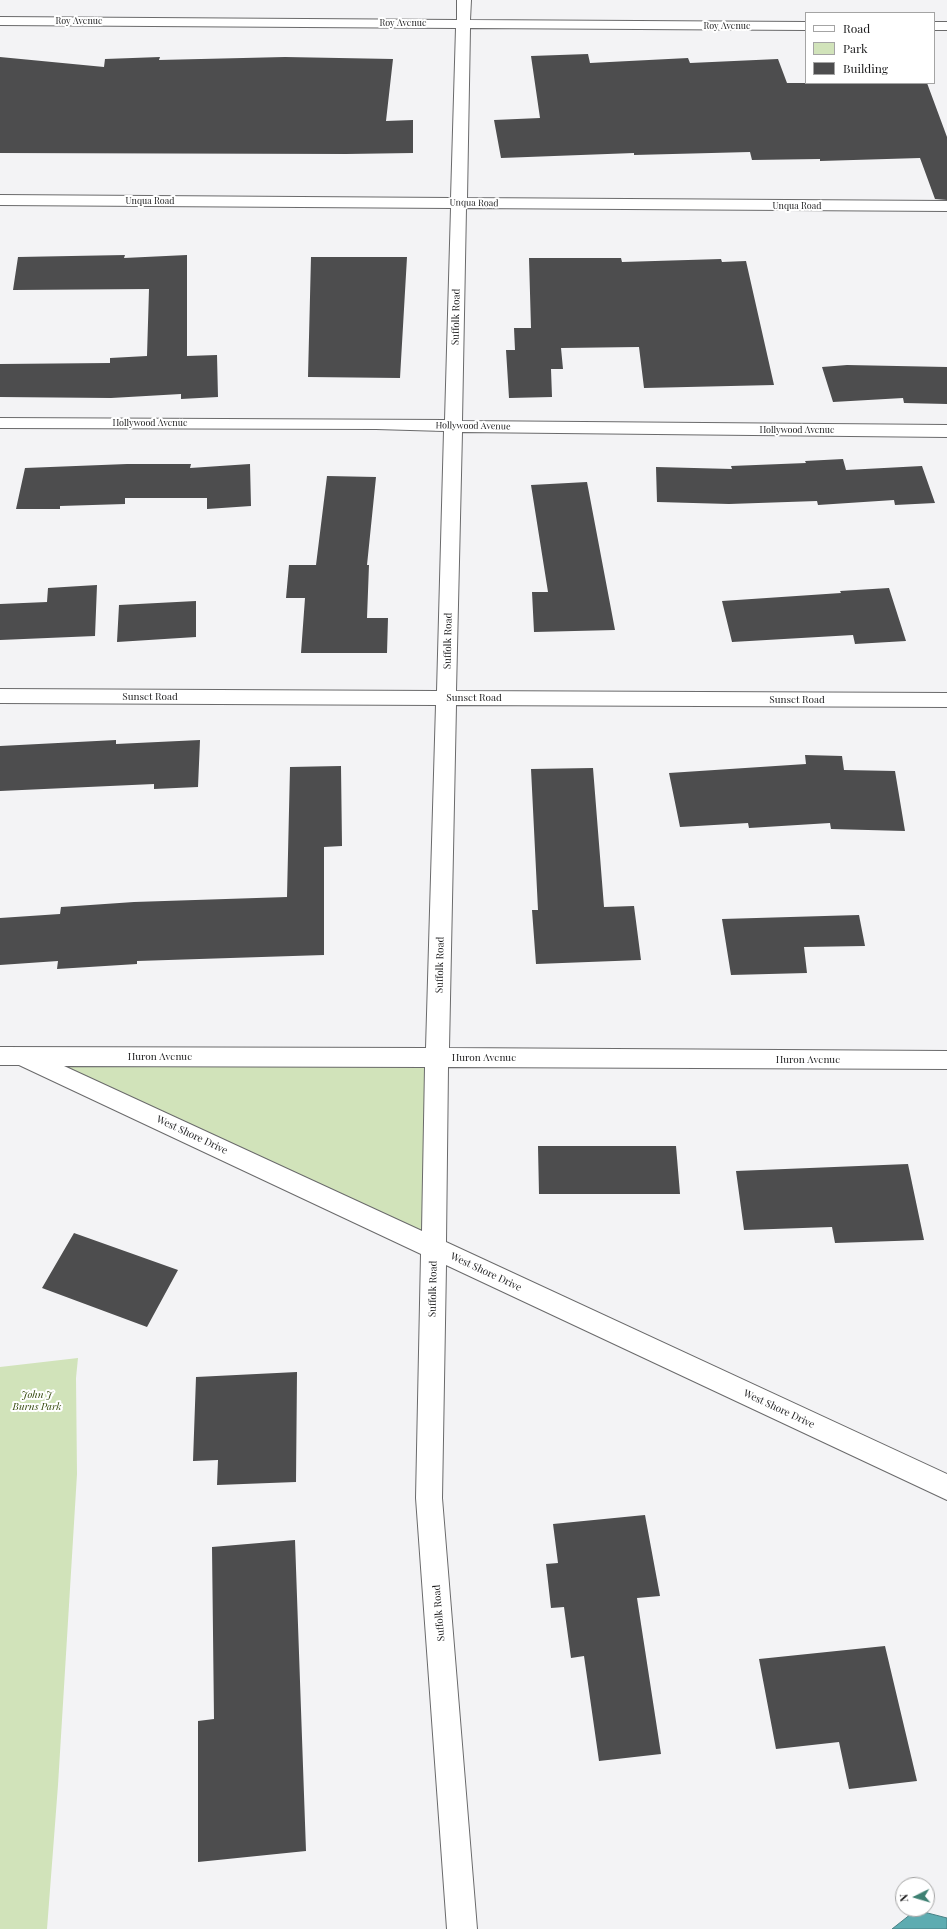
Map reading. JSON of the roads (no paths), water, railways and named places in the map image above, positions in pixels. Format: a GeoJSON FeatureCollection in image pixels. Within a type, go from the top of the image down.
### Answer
{"type":"FeatureCollection","features":[{"type":"Feature","properties":{"kind":"street","name":"Suffolk Road"},"geometry":{"type":"LineString","coordinates":[[462,1929],[430,1498],[437,1058],[464,0]]}},
{"type":"Feature","properties":{"kind":"street","name":"Roy Avenue"},"geometry":{"type":"LineString","coordinates":[[0,21],[805,26]]}},
{"type":"Feature","properties":{"kind":"street"},"geometry":{"type":"LineString","coordinates":[[935,26],[947,26]]}},
{"type":"Feature","properties":{"kind":"street","name":"Unqua Road"},"geometry":{"type":"LineString","coordinates":[[0,200],[947,206]]}},
{"type":"Feature","properties":{"kind":"street","name":"Hollywood Avenue"},"geometry":{"type":"LineString","coordinates":[[0,423],[376,424],[947,430]]}},
{"type":"Feature","properties":{"kind":"street","name":"Sunset Road"},"geometry":{"type":"LineString","coordinates":[[0,696],[947,700]]}},
{"type":"Feature","properties":{"kind":"street","name":"Huron Avenue"},"geometry":{"type":"LineString","coordinates":[[11,1056],[947,1060]]}},
{"type":"Feature","properties":{"kind":"street","name":"West Shore Drive"},"geometry":{"type":"LineString","coordinates":[[11,1056],[433,1248],[947,1487]]}},
{"type":"Feature","properties":{"kind":"water"},"geometry":{"type":"Polygon","coordinates":[[[935,1915],[947,1918],[947,1929],[892,1929],[907,1917],[935,1917],[935,1915]]]}},
{"type":"Feature","properties":{"kind":"park label","name":"John J Burns Park"},"geometry":{"type":"Point","coordinates":[37,1400]}}]}
